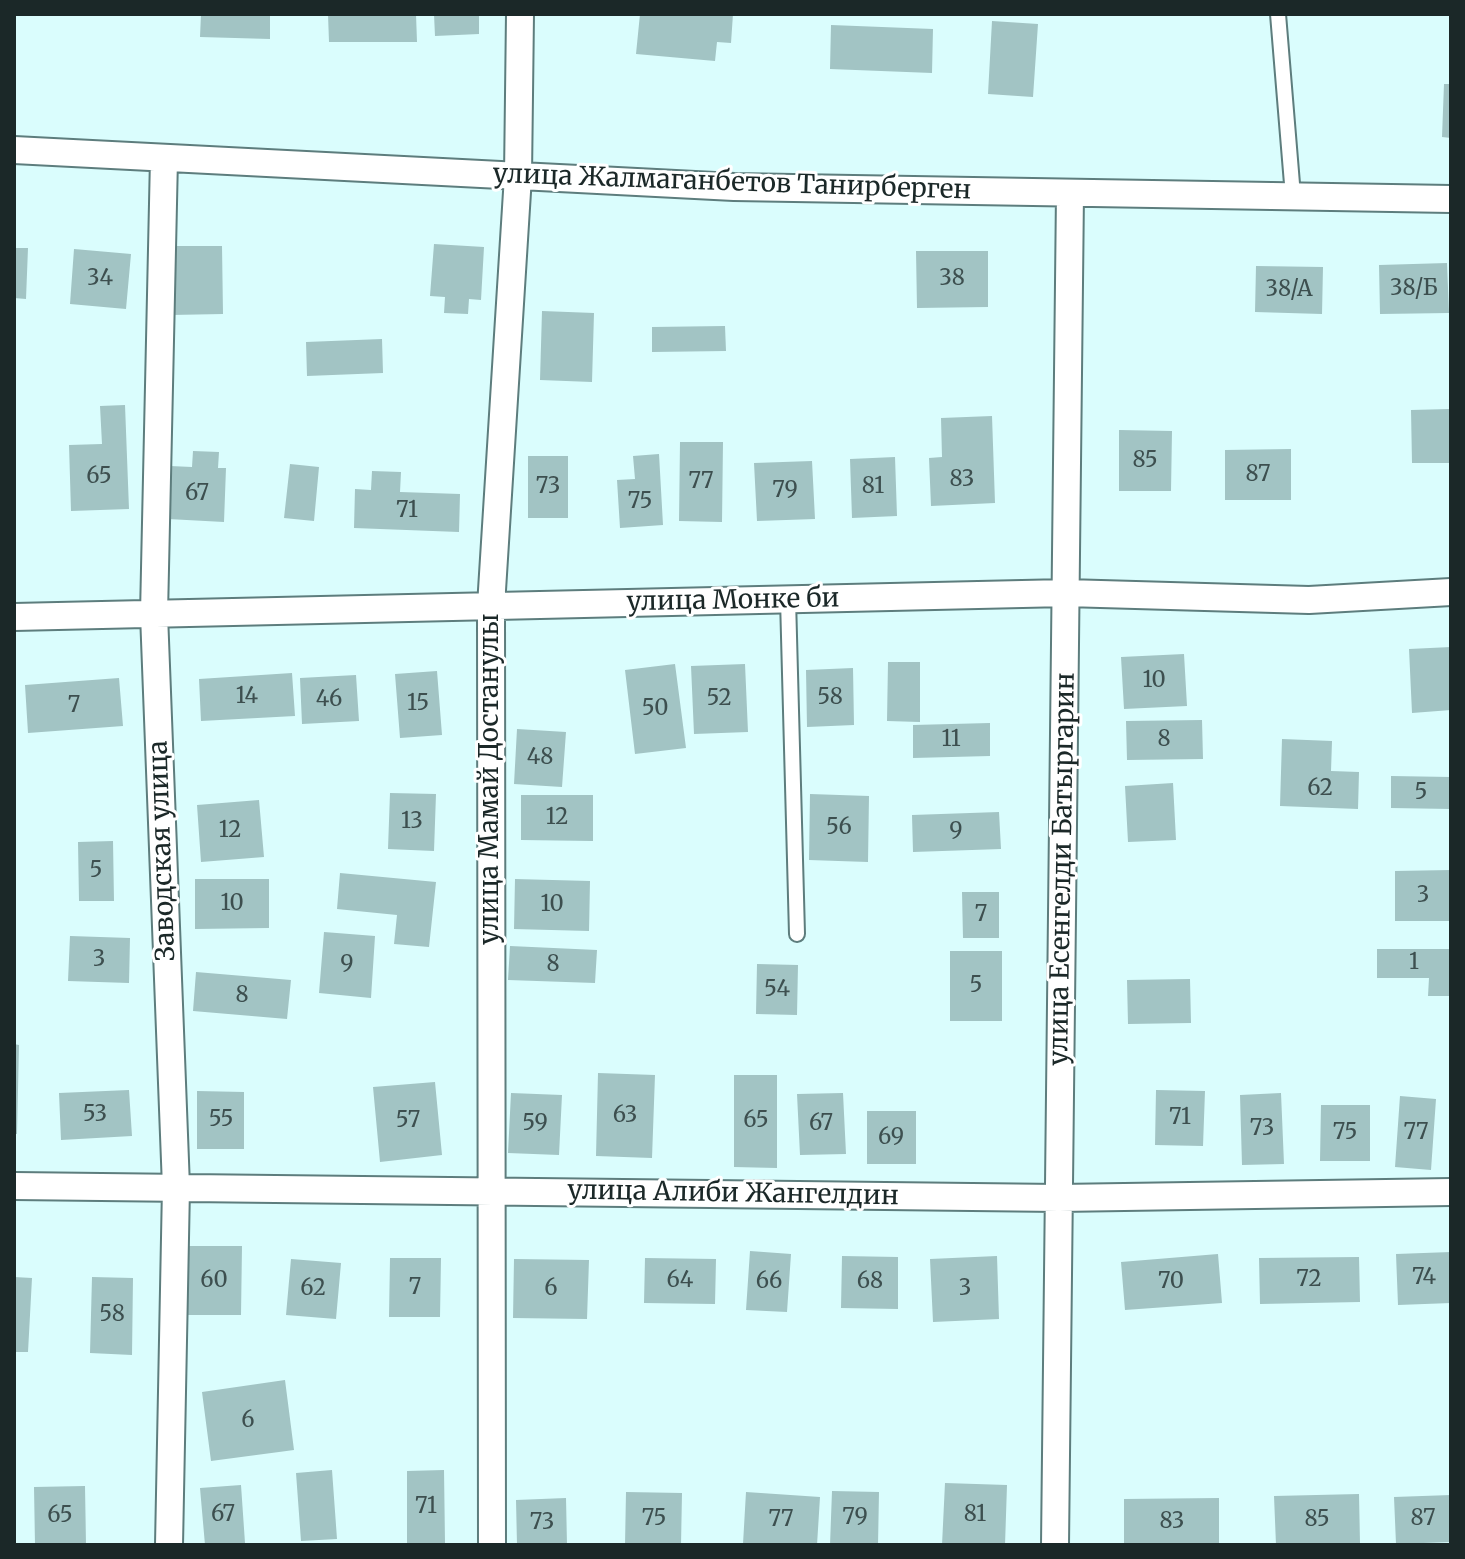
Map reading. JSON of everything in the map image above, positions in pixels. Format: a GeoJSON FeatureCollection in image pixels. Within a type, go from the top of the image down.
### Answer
{"type":"FeatureCollection","features":[{"type":"Feature","properties":{"kind":"street","name":"улица Мамай Достанулы"},"geometry":{"type":"LineString","coordinates":[[492,1545],[491,606],[518,176],[520,14]]}},
{"type":"Feature","properties":{"kind":"street","name":"улица Жалмаганбетов Танирберген"},"geometry":{"type":"LineString","coordinates":[[14,150],[734,187],[1451,199]]}},
{"type":"Feature","properties":{"kind":"street","name":"Заводская улица"},"geometry":{"type":"LineString","coordinates":[[164,158],[154,614],[176,1187],[169,1545]]}},
{"type":"Feature","properties":{"kind":"street","name":"улица Есенгелди Батыргарин"},"geometry":{"type":"LineString","coordinates":[[1055,1545],[1070,193]]}},
{"type":"Feature","properties":{"kind":"street","name":"улица Монке би"},"geometry":{"type":"LineString","coordinates":[[14,617],[1066,593],[1309,600],[1451,592]]}},
{"type":"Feature","properties":{"kind":"street","name":"улица Алиби Жангелдин"},"geometry":{"type":"LineString","coordinates":[[14,1186],[1059,1198],[1451,1192]]}},
{"type":"Feature","properties":{"kind":"lane"},"geometry":{"type":"LineString","coordinates":[[1278,14],[1293,196]]}},
{"type":"Feature","properties":{"kind":"lane"},"geometry":{"type":"LineString","coordinates":[[788,599],[797,934]]}},
{"type":"Feature","properties":{"kind":"building"},"geometry":{"type":"Polygon","coordinates":[[[201,14],[270,14],[270,39],[200,37],[201,14]]]}},
{"type":"Feature","properties":{"kind":"building"},"geometry":{"type":"Polygon","coordinates":[[[328,14],[416,14],[417,42],[329,42],[328,14]]]}},
{"type":"Feature","properties":{"kind":"building"},"geometry":{"type":"Polygon","coordinates":[[[434,14],[479,14],[479,34],[435,36],[434,14]]]}},
{"type":"Feature","properties":{"kind":"building"},"geometry":{"type":"Polygon","coordinates":[[[640,14],[733,14],[731,43],[717,42],[715,61],[636,54],[640,14]]]}},
{"type":"Feature","properties":{"kind":"building"},"geometry":{"type":"Polygon","coordinates":[[[992,21],[1038,24],[1033,97],[988,94],[992,21]]]}},
{"type":"Feature","properties":{"kind":"building"},"geometry":{"type":"Polygon","coordinates":[[[831,25],[933,29],[932,73],[830,69],[831,25]]]}},
{"type":"Feature","properties":{"kind":"building"},"geometry":{"type":"Polygon","coordinates":[[[1444,84],[1451,84],[1451,138],[1442,137],[1444,84]]]}},
{"type":"Feature","properties":{"kind":"building"},"geometry":{"type":"Polygon","coordinates":[[[434,244],[484,247],[481,300],[469,299],[468,314],[444,313],[445,297],[430,296],[434,244]]]}},
{"type":"Feature","properties":{"kind":"building"},"geometry":{"type":"Polygon","coordinates":[[[171,246],[222,246],[223,314],[171,315],[171,246]]]}},
{"type":"Feature","properties":{"kind":"building"},"geometry":{"type":"Polygon","coordinates":[[[14,248],[28,248],[26,299],[14,298],[14,248]]]}},
{"type":"Feature","properties":{"kind":"building"},"geometry":{"type":"Polygon","coordinates":[[[74,249],[131,254],[126,309],[70,304],[74,249]]]}},
{"type":"Feature","properties":{"kind":"building"},"geometry":{"type":"Polygon","coordinates":[[[916,251],[988,251],[988,307],[917,308],[916,251]]]}},
{"type":"Feature","properties":{"kind":"building"},"geometry":{"type":"Polygon","coordinates":[[[1447,263],[1449,313],[1380,314],[1379,265],[1447,263]]]}},
{"type":"Feature","properties":{"kind":"building"},"geometry":{"type":"Polygon","coordinates":[[[1256,266],[1323,267],[1322,314],[1255,312],[1256,266]]]}},
{"type":"Feature","properties":{"kind":"building"},"geometry":{"type":"Polygon","coordinates":[[[542,311],[594,313],[592,382],[540,380],[542,311]]]}},
{"type":"Feature","properties":{"kind":"building"},"geometry":{"type":"Polygon","coordinates":[[[725,326],[726,351],[652,352],[652,327],[725,326]]]}},
{"type":"Feature","properties":{"kind":"building"},"geometry":{"type":"Polygon","coordinates":[[[382,339],[383,373],[307,376],[306,342],[382,339]]]}},
{"type":"Feature","properties":{"kind":"building"},"geometry":{"type":"Polygon","coordinates":[[[125,405],[129,509],[71,511],[69,445],[102,444],[100,406],[125,405]]]}},
{"type":"Feature","properties":{"kind":"building"},"geometry":{"type":"Polygon","coordinates":[[[1449,409],[1451,463],[1412,463],[1411,410],[1449,409]]]}},
{"type":"Feature","properties":{"kind":"building"},"geometry":{"type":"Polygon","coordinates":[[[992,416],[995,503],[931,506],[929,458],[942,457],[941,418],[992,416]]]}},
{"type":"Feature","properties":{"kind":"building"},"geometry":{"type":"Polygon","coordinates":[[[1119,430],[1172,431],[1171,491],[1119,491],[1119,430]]]}},
{"type":"Feature","properties":{"kind":"building"},"geometry":{"type":"Polygon","coordinates":[[[680,442],[723,442],[722,522],[679,521],[680,442]]]}},
{"type":"Feature","properties":{"kind":"building"},"geometry":{"type":"Polygon","coordinates":[[[1291,449],[1291,500],[1225,500],[1225,450],[1291,449]]]}},
{"type":"Feature","properties":{"kind":"building"},"geometry":{"type":"Polygon","coordinates":[[[193,451],[219,452],[218,468],[226,468],[224,522],[168,519],[170,466],[192,467],[193,451]]]}},
{"type":"Feature","properties":{"kind":"building"},"geometry":{"type":"Polygon","coordinates":[[[659,454],[663,525],[620,528],[617,480],[635,479],[633,456],[659,454]]]}},
{"type":"Feature","properties":{"kind":"building"},"geometry":{"type":"Polygon","coordinates":[[[528,456],[568,456],[568,518],[528,518],[528,456]]]}},
{"type":"Feature","properties":{"kind":"building"},"geometry":{"type":"Polygon","coordinates":[[[895,457],[897,516],[852,518],[850,459],[895,457]]]}},
{"type":"Feature","properties":{"kind":"building"},"geometry":{"type":"Polygon","coordinates":[[[812,461],[815,519],[757,521],[754,463],[812,461]]]}},
{"type":"Feature","properties":{"kind":"building"},"geometry":{"type":"Polygon","coordinates":[[[290,464],[319,467],[314,521],[284,518],[290,464]]]}},
{"type":"Feature","properties":{"kind":"building"},"geometry":{"type":"Polygon","coordinates":[[[372,471],[401,472],[400,492],[460,494],[459,532],[354,528],[355,489],[371,490],[372,471]]]}},
{"type":"Feature","properties":{"kind":"building"},"geometry":{"type":"Polygon","coordinates":[[[1451,647],[1451,710],[1412,713],[1409,649],[1451,647]]]}},
{"type":"Feature","properties":{"kind":"building"},"geometry":{"type":"Polygon","coordinates":[[[1184,654],[1187,706],[1124,709],[1121,657],[1184,654]]]}},
{"type":"Feature","properties":{"kind":"building"},"geometry":{"type":"Polygon","coordinates":[[[888,662],[920,662],[920,722],[887,721],[888,662]]]}},
{"type":"Feature","properties":{"kind":"building"},"geometry":{"type":"Polygon","coordinates":[[[675,664],[686,748],[635,754],[625,670],[675,664]]]}},
{"type":"Feature","properties":{"kind":"building"},"geometry":{"type":"Polygon","coordinates":[[[745,664],[748,732],[694,734],[691,666],[745,664]]]}},
{"type":"Feature","properties":{"kind":"building"},"geometry":{"type":"Polygon","coordinates":[[[853,668],[854,725],[807,727],[806,670],[853,668]]]}},
{"type":"Feature","properties":{"kind":"building"},"geometry":{"type":"Polygon","coordinates":[[[437,671],[442,735],[400,738],[395,674],[437,671]]]}},
{"type":"Feature","properties":{"kind":"building"},"geometry":{"type":"Polygon","coordinates":[[[292,673],[295,716],[201,721],[199,679],[292,673]]]}},
{"type":"Feature","properties":{"kind":"building"},"geometry":{"type":"Polygon","coordinates":[[[356,675],[359,721],[302,724],[300,678],[356,675]]]}},
{"type":"Feature","properties":{"kind":"building"},"geometry":{"type":"Polygon","coordinates":[[[119,678],[123,726],[28,733],[25,685],[119,678]]]}},
{"type":"Feature","properties":{"kind":"building"},"geometry":{"type":"Polygon","coordinates":[[[1202,720],[1203,759],[1127,760],[1126,721],[1202,720]]]}},
{"type":"Feature","properties":{"kind":"building"},"geometry":{"type":"Polygon","coordinates":[[[990,723],[990,756],[913,758],[913,725],[990,723]]]}},
{"type":"Feature","properties":{"kind":"building"},"geometry":{"type":"Polygon","coordinates":[[[517,729],[566,732],[562,787],[514,784],[517,729]]]}},
{"type":"Feature","properties":{"kind":"building"},"geometry":{"type":"Polygon","coordinates":[[[1282,739],[1332,741],[1331,771],[1359,772],[1358,809],[1280,806],[1282,739]]]}},
{"type":"Feature","properties":{"kind":"building"},"geometry":{"type":"Polygon","coordinates":[[[1391,776],[1451,777],[1451,809],[1391,808],[1391,776]]]}},
{"type":"Feature","properties":{"kind":"building"},"geometry":{"type":"Polygon","coordinates":[[[1173,783],[1176,840],[1128,842],[1125,786],[1173,783]]]}},
{"type":"Feature","properties":{"kind":"building"},"geometry":{"type":"Polygon","coordinates":[[[390,793],[436,794],[434,851],[388,849],[390,793]]]}},
{"type":"Feature","properties":{"kind":"building"},"geometry":{"type":"Polygon","coordinates":[[[810,794],[869,796],[868,862],[809,860],[810,794]]]}},
{"type":"Feature","properties":{"kind":"building"},"geometry":{"type":"Polygon","coordinates":[[[521,795],[593,795],[593,841],[521,840],[521,795]]]}},
{"type":"Feature","properties":{"kind":"building"},"geometry":{"type":"Polygon","coordinates":[[[259,800],[264,857],[201,862],[197,805],[259,800]]]}},
{"type":"Feature","properties":{"kind":"building"},"geometry":{"type":"Polygon","coordinates":[[[999,812],[1001,849],[913,852],[912,815],[999,812]]]}},
{"type":"Feature","properties":{"kind":"building"},"geometry":{"type":"Polygon","coordinates":[[[113,841],[114,901],[79,901],[78,842],[113,841]]]}},
{"type":"Feature","properties":{"kind":"building"},"geometry":{"type":"Polygon","coordinates":[[[1451,870],[1451,921],[1395,921],[1395,871],[1451,870]]]}},
{"type":"Feature","properties":{"kind":"building"},"geometry":{"type":"Polygon","coordinates":[[[340,873],[436,882],[429,947],[394,944],[397,915],[337,909],[340,873]]]}},
{"type":"Feature","properties":{"kind":"building"},"geometry":{"type":"Polygon","coordinates":[[[195,879],[269,879],[269,928],[195,929],[195,879]]]}},
{"type":"Feature","properties":{"kind":"building"},"geometry":{"type":"Polygon","coordinates":[[[515,879],[590,881],[589,931],[514,929],[515,879]]]}},
{"type":"Feature","properties":{"kind":"building"},"geometry":{"type":"Polygon","coordinates":[[[962,892],[999,892],[999,938],[963,938],[962,892]]]}},
{"type":"Feature","properties":{"kind":"building"},"geometry":{"type":"Polygon","coordinates":[[[324,932],[375,936],[371,998],[319,993],[324,932]]]}},
{"type":"Feature","properties":{"kind":"building"},"geometry":{"type":"Polygon","coordinates":[[[70,936],[130,938],[129,983],[68,981],[70,936]]]}},
{"type":"Feature","properties":{"kind":"building"},"geometry":{"type":"Polygon","coordinates":[[[510,946],[597,950],[595,983],[508,980],[510,946]]]}},
{"type":"Feature","properties":{"kind":"building"},"geometry":{"type":"Polygon","coordinates":[[[1377,949],[1451,949],[1451,996],[1428,996],[1429,978],[1377,978],[1377,949]]]}},
{"type":"Feature","properties":{"kind":"building"},"geometry":{"type":"Polygon","coordinates":[[[950,951],[1002,951],[1002,1021],[950,1021],[950,951]]]}},
{"type":"Feature","properties":{"kind":"building"},"geometry":{"type":"Polygon","coordinates":[[[757,964],[798,965],[797,1015],[756,1014],[757,964]]]}},
{"type":"Feature","properties":{"kind":"building"},"geometry":{"type":"Polygon","coordinates":[[[196,972],[291,980],[287,1019],[193,1011],[196,972]]]}},
{"type":"Feature","properties":{"kind":"building"},"geometry":{"type":"Polygon","coordinates":[[[1190,979],[1191,1023],[1128,1024],[1127,980],[1190,979]]]}},
{"type":"Feature","properties":{"kind":"building"},"geometry":{"type":"Polygon","coordinates":[[[14,1044],[19,1045],[17,1134],[14,1134],[14,1044]]]}},
{"type":"Feature","properties":{"kind":"building"},"geometry":{"type":"Polygon","coordinates":[[[598,1073],[655,1075],[652,1158],[596,1156],[598,1073]]]}},
{"type":"Feature","properties":{"kind":"building"},"geometry":{"type":"Polygon","coordinates":[[[734,1075],[777,1075],[777,1168],[734,1167],[734,1075]]]}},
{"type":"Feature","properties":{"kind":"building"},"geometry":{"type":"Polygon","coordinates":[[[435,1082],[442,1155],[380,1162],[373,1087],[435,1082]]]}},
{"type":"Feature","properties":{"kind":"building"},"geometry":{"type":"Polygon","coordinates":[[[129,1090],[132,1136],[61,1140],[59,1093],[129,1090]]]}},
{"type":"Feature","properties":{"kind":"building"},"geometry":{"type":"Polygon","coordinates":[[[1156,1090],[1205,1091],[1203,1146],[1155,1145],[1156,1090]]]}},
{"type":"Feature","properties":{"kind":"building"},"geometry":{"type":"Polygon","coordinates":[[[197,1091],[244,1092],[244,1149],[197,1149],[197,1091]]]}},
{"type":"Feature","properties":{"kind":"building"},"geometry":{"type":"Polygon","coordinates":[[[511,1093],[562,1095],[559,1155],[508,1153],[511,1093]]]}},
{"type":"Feature","properties":{"kind":"building"},"geometry":{"type":"Polygon","coordinates":[[[843,1093],[846,1154],[800,1155],[797,1094],[843,1093]]]}},
{"type":"Feature","properties":{"kind":"building"},"geometry":{"type":"Polygon","coordinates":[[[1281,1093],[1284,1164],[1242,1165],[1240,1095],[1281,1093]]]}},
{"type":"Feature","properties":{"kind":"building"},"geometry":{"type":"Polygon","coordinates":[[[1400,1096],[1436,1099],[1431,1170],[1395,1167],[1400,1096]]]}},
{"type":"Feature","properties":{"kind":"building"},"geometry":{"type":"Polygon","coordinates":[[[1321,1105],[1370,1105],[1370,1161],[1320,1161],[1321,1105]]]}},
{"type":"Feature","properties":{"kind":"building"},"geometry":{"type":"Polygon","coordinates":[[[867,1111],[916,1111],[916,1164],[867,1164],[867,1111]]]}},
{"type":"Feature","properties":{"kind":"building"},"geometry":{"type":"Polygon","coordinates":[[[186,1246],[242,1246],[241,1315],[185,1315],[186,1246]]]}},
{"type":"Feature","properties":{"kind":"building"},"geometry":{"type":"Polygon","coordinates":[[[750,1251],[791,1254],[787,1312],[746,1310],[750,1251]]]}},
{"type":"Feature","properties":{"kind":"building"},"geometry":{"type":"Polygon","coordinates":[[[1451,1252],[1451,1303],[1398,1305],[1396,1254],[1451,1252]]]}},
{"type":"Feature","properties":{"kind":"building"},"geometry":{"type":"Polygon","coordinates":[[[1218,1254],[1222,1303],[1125,1310],[1121,1262],[1218,1254]]]}},
{"type":"Feature","properties":{"kind":"building"},"geometry":{"type":"Polygon","coordinates":[[[842,1256],[898,1257],[898,1309],[841,1308],[842,1256]]]}},
{"type":"Feature","properties":{"kind":"building"},"geometry":{"type":"Polygon","coordinates":[[[997,1256],[999,1319],[933,1322],[930,1259],[997,1256]]]}},
{"type":"Feature","properties":{"kind":"building"},"geometry":{"type":"Polygon","coordinates":[[[1359,1257],[1360,1302],[1260,1304],[1259,1258],[1359,1257]]]}},
{"type":"Feature","properties":{"kind":"building"},"geometry":{"type":"Polygon","coordinates":[[[390,1258],[441,1258],[440,1317],[389,1317],[390,1258]]]}},
{"type":"Feature","properties":{"kind":"building"},"geometry":{"type":"Polygon","coordinates":[[[645,1258],[716,1259],[715,1304],[644,1303],[645,1258]]]}},
{"type":"Feature","properties":{"kind":"building"},"geometry":{"type":"Polygon","coordinates":[[[291,1259],[341,1263],[336,1319],[286,1315],[291,1259]]]}},
{"type":"Feature","properties":{"kind":"building"},"geometry":{"type":"Polygon","coordinates":[[[514,1259],[589,1260],[587,1319],[513,1318],[514,1259]]]}},
{"type":"Feature","properties":{"kind":"building"},"geometry":{"type":"Polygon","coordinates":[[[14,1277],[32,1278],[28,1352],[14,1352],[14,1277]]]}},
{"type":"Feature","properties":{"kind":"building"},"geometry":{"type":"Polygon","coordinates":[[[92,1277],[133,1278],[132,1355],[90,1353],[92,1277]]]}},
{"type":"Feature","properties":{"kind":"building"},"geometry":{"type":"Polygon","coordinates":[[[285,1380],[294,1450],[211,1461],[202,1392],[285,1380]]]}},
{"type":"Feature","properties":{"kind":"building"},"geometry":{"type":"Polygon","coordinates":[[[332,1470],[337,1539],[301,1541],[296,1473],[332,1470]]]}},
{"type":"Feature","properties":{"kind":"building"},"geometry":{"type":"Polygon","coordinates":[[[444,1470],[445,1543],[407,1543],[407,1471],[444,1470]]]}},
{"type":"Feature","properties":{"kind":"building"},"geometry":{"type":"Polygon","coordinates":[[[945,1483],[1007,1485],[1005,1545],[942,1545],[945,1483]]]}},
{"type":"Feature","properties":{"kind":"building"},"geometry":{"type":"Polygon","coordinates":[[[241,1485],[245,1543],[205,1545],[200,1488],[241,1485]]]}},
{"type":"Feature","properties":{"kind":"building"},"geometry":{"type":"Polygon","coordinates":[[[85,1486],[86,1545],[35,1545],[34,1487],[85,1486]]]}},
{"type":"Feature","properties":{"kind":"building"},"geometry":{"type":"Polygon","coordinates":[[[832,1491],[879,1492],[878,1545],[830,1545],[832,1491]]]}},
{"type":"Feature","properties":{"kind":"building"},"geometry":{"type":"Polygon","coordinates":[[[626,1492],[682,1493],[681,1545],[625,1545],[626,1492]]]}},
{"type":"Feature","properties":{"kind":"building"},"geometry":{"type":"Polygon","coordinates":[[[746,1492],[820,1497],[817,1545],[743,1544],[746,1492]]]}},
{"type":"Feature","properties":{"kind":"building"},"geometry":{"type":"Polygon","coordinates":[[[1359,1494],[1360,1543],[1276,1545],[1274,1496],[1359,1494]]]}},
{"type":"Feature","properties":{"kind":"building"},"geometry":{"type":"Polygon","coordinates":[[[1451,1495],[1451,1542],[1396,1544],[1394,1497],[1451,1495]]]}},
{"type":"Feature","properties":{"kind":"building"},"geometry":{"type":"Polygon","coordinates":[[[566,1498],[567,1545],[517,1545],[516,1500],[566,1498]]]}},
{"type":"Feature","properties":{"kind":"building"},"geometry":{"type":"Polygon","coordinates":[[[1219,1498],[1219,1545],[1124,1545],[1124,1499],[1219,1498]]]}}]}
